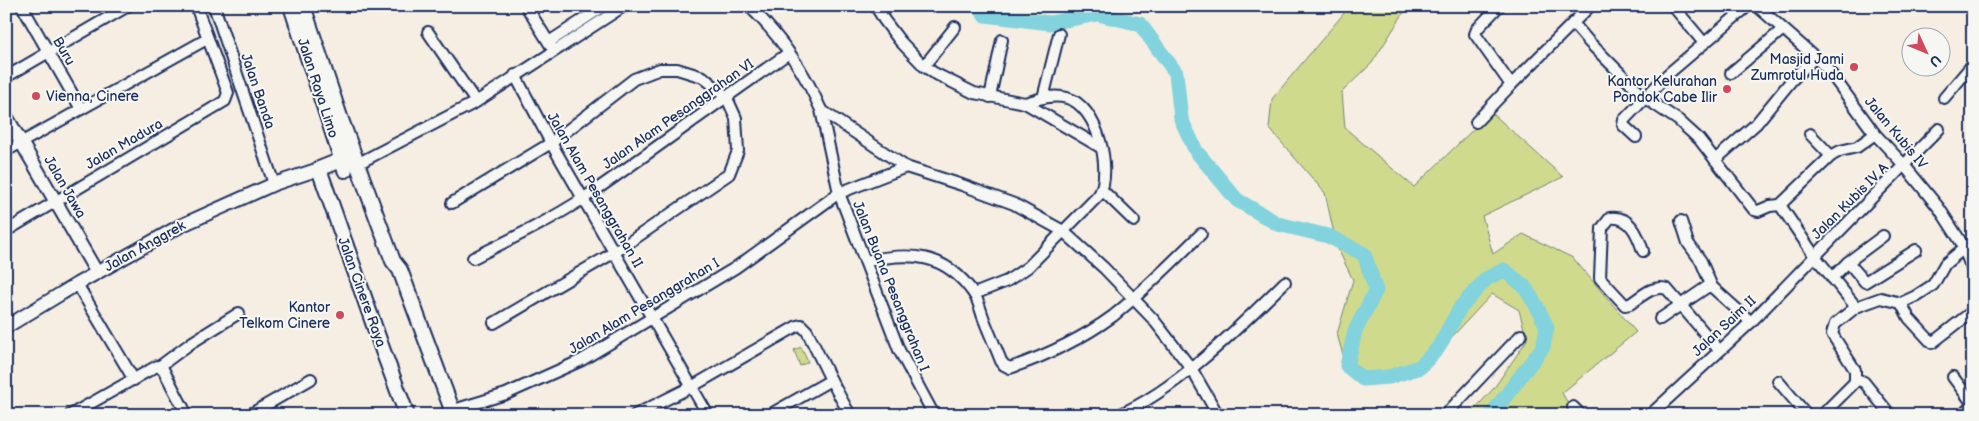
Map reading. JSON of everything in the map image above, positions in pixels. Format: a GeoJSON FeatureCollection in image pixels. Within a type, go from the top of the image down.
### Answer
{"type":"FeatureCollection","features":[{"type":"Feature","properties":{"kind":"main road","name":"Jalan Raya Limo"},"geometry":{"type":"LineString","coordinates":[[290,6],[351,163]]}},
{"type":"Feature","properties":{"kind":"main road","name":"Jalan Raya Limo"},"geometry":{"type":"LineString","coordinates":[[303,6],[351,163]]}},
{"type":"Feature","properties":{"kind":"main road","name":"Jalan Anggrek"},"geometry":{"type":"LineString","coordinates":[[320,173],[351,163]]}},
{"type":"Feature","properties":{"kind":"main road"},"geometry":{"type":"LineString","coordinates":[[351,163],[394,262],[393,273],[450,413]]}},
{"type":"Feature","properties":{"kind":"main road","name":"Jalan Cinere Raya"},"geometry":{"type":"LineString","coordinates":[[320,173],[382,351],[408,415]]}},
{"type":"Feature","properties":{"kind":"street","name":"Buru"},"geometry":{"type":"LineString","coordinates":[[22,6],[81,109]]}},
{"type":"Feature","properties":{"kind":"street"},"geometry":{"type":"LineString","coordinates":[[6,77],[128,6]]}},
{"type":"Feature","properties":{"kind":"street"},"geometry":{"type":"LineString","coordinates":[[6,151],[207,39],[196,6]]}},
{"type":"Feature","properties":{"kind":"street","name":"Jalan Banda"},"geometry":{"type":"LineString","coordinates":[[214,6],[274,184]]}},
{"type":"Feature","properties":{"kind":"street"},"geometry":{"type":"LineString","coordinates":[[526,6],[551,46]]}},
{"type":"Feature","properties":{"kind":"street"},"geometry":{"type":"LineString","coordinates":[[351,163],[476,102],[515,76],[604,6]]}},
{"type":"Feature","properties":{"kind":"street"},"geometry":{"type":"LineString","coordinates":[[551,46],[624,6]]}},
{"type":"Feature","properties":{"kind":"street","name":"Jalan Buana Pesanggrahan I"},"geometry":{"type":"LineString","coordinates":[[749,6],[764,22],[804,74],[821,110],[840,193],[864,260],[899,350],[934,415]]}},
{"type":"Feature","properties":{"kind":"street"},"geometry":{"type":"LineString","coordinates":[[888,6],[877,8],[900,41],[924,66],[961,88],[990,97],[1025,103],[1100,147]]}},
{"type":"Feature","properties":{"kind":"street"},"geometry":{"type":"LineString","coordinates":[[1499,6],[1477,28],[1475,34],[1511,85]]}},
{"type":"Feature","properties":{"kind":"street"},"geometry":{"type":"LineString","coordinates":[[1573,6],[1581,14]]}},
{"type":"Feature","properties":{"kind":"street"},"geometry":{"type":"LineString","coordinates":[[1476,122],[1590,6]]}},
{"type":"Feature","properties":{"kind":"street"},"geometry":{"type":"LineString","coordinates":[[1673,6],[1704,43]]}},
{"type":"Feature","properties":{"kind":"street"},"geometry":{"type":"LineString","coordinates":[[1636,137],[1623,123],[1668,74],[1748,6]]}},
{"type":"Feature","properties":{"kind":"street","name":"Jalan Kubis IV"},"geometry":{"type":"LineString","coordinates":[[1757,6],[1782,30],[1815,57],[1840,86],[1875,134],[1904,165],[1939,208],[1967,248],[1973,271]]}},
{"type":"Feature","properties":{"kind":"street"},"geometry":{"type":"LineString","coordinates":[[1573,23],[1589,42],[1645,98],[1688,128],[1699,139],[1754,210],[1758,211],[1770,206],[1780,205],[1831,156],[1840,151],[1858,147],[1875,134]]}},
{"type":"Feature","properties":{"kind":"street"},"geometry":{"type":"LineString","coordinates":[[924,66],[955,26]]}},
{"type":"Feature","properties":{"kind":"street"},"geometry":{"type":"LineString","coordinates":[[1731,73],[1782,30]]}},
{"type":"Feature","properties":{"kind":"street"},"geometry":{"type":"LineString","coordinates":[[428,32],[476,102]]}},
{"type":"Feature","properties":{"kind":"street"},"geometry":{"type":"LineString","coordinates":[[1043,98],[1060,34]]}},
{"type":"Feature","properties":{"kind":"street","name":"Jalan Madura"},"geometry":{"type":"LineString","coordinates":[[6,231],[225,101],[228,95],[207,39]]}},
{"type":"Feature","properties":{"kind":"street"},"geometry":{"type":"LineString","coordinates":[[990,97],[1002,40]]}},
{"type":"Feature","properties":{"kind":"street","name":"Jalan Alam Pesanggrahan VI"},"geometry":{"type":"LineString","coordinates":[[474,258],[535,227],[583,198],[789,53]]}},
{"type":"Feature","properties":{"kind":"street"},"geometry":{"type":"LineString","coordinates":[[1715,160],[1746,134],[1791,81],[1815,57]]}},
{"type":"Feature","properties":{"kind":"street"},"geometry":{"type":"LineString","coordinates":[[1944,98],[1973,64]]}},
{"type":"Feature","properties":{"kind":"street"},"geometry":{"type":"LineString","coordinates":[[452,203],[550,143],[634,79],[660,69],[677,69],[703,76],[726,96],[736,118],[738,152],[728,174],[615,252],[494,323]]}},
{"type":"Feature","properties":{"kind":"street","name":"Jalan Alam Pesanggrahan II"},"geometry":{"type":"LineString","coordinates":[[515,76],[550,143],[693,386],[708,415]]}},
{"type":"Feature","properties":{"kind":"street"},"geometry":{"type":"LineString","coordinates":[[974,294],[1007,281],[1019,274],[1038,258],[1102,190],[1105,176],[1096,126],[1085,110],[1068,98],[1058,96],[1025,103]]}},
{"type":"Feature","properties":{"kind":"street"},"geometry":{"type":"LineString","coordinates":[[821,110],[906,167],[962,184],[1014,204],[1063,231],[1135,298],[1191,368],[1218,415]]}},
{"type":"Feature","properties":{"kind":"street","name":"Jalan Jawa"},"geometry":{"type":"LineString","coordinates":[[6,116],[97,273]]}},
{"type":"Feature","properties":{"kind":"street","name":"Jalan Kubis IV A"},"geometry":{"type":"LineString","coordinates":[[1814,256],[1860,212],[1939,129]]}},
{"type":"Feature","properties":{"kind":"street"},"geometry":{"type":"LineString","coordinates":[[1810,134],[1831,156]]}},
{"type":"Feature","properties":{"kind":"street","name":"Jalan Alam Pesanggrahan I"},"geometry":{"type":"LineString","coordinates":[[450,413],[506,394],[544,378],[610,344],[735,268],[840,193],[906,167]]}},
{"type":"Feature","properties":{"kind":"street","name":"Jalan Anggrek"},"geometry":{"type":"LineString","coordinates":[[6,327],[77,284],[180,226],[274,184],[320,173]]}},
{"type":"Feature","properties":{"kind":"street"},"geometry":{"type":"LineString","coordinates":[[1102,190],[1134,221]]}},
{"type":"Feature","properties":{"kind":"street"},"geometry":{"type":"LineString","coordinates":[[1780,205],[1814,256],[1856,307]]}},
{"type":"Feature","properties":{"kind":"street"},"geometry":{"type":"LineString","coordinates":[[1642,251],[1639,238],[1631,225],[1620,218],[1610,218],[1602,228],[1599,270],[1603,283],[1625,305],[1630,304],[1654,288],[1661,286],[1667,289],[1719,350]]}},
{"type":"Feature","properties":{"kind":"street"},"geometry":{"type":"LineString","coordinates":[[1681,221],[1688,243],[1701,260],[1712,287],[1751,322]]}},
{"type":"Feature","properties":{"kind":"street"},"geometry":{"type":"LineString","coordinates":[[864,260],[899,255],[923,256],[948,268],[974,294],[1001,361],[1010,368],[1042,355],[1094,328],[1135,298],[1201,234]]}},
{"type":"Feature","properties":{"kind":"street"},"geometry":{"type":"LineString","coordinates":[[1832,278],[1848,262],[1883,236]]}},
{"type":"Feature","properties":{"kind":"street"},"geometry":{"type":"LineString","coordinates":[[1828,413],[1856,379],[1850,362],[1832,334],[1836,324],[1856,307],[1881,298],[1901,303],[1916,296],[1933,285],[1945,264],[1967,248]]}},
{"type":"Feature","properties":{"kind":"street"},"geometry":{"type":"LineString","coordinates":[[1848,262],[1865,282],[1916,250]]}},
{"type":"Feature","properties":{"kind":"street","name":"Jalan Saim II"},"geometry":{"type":"LineString","coordinates":[[1650,415],[1751,322],[1814,256]]}},
{"type":"Feature","properties":{"kind":"street"},"geometry":{"type":"LineString","coordinates":[[1118,415],[1142,403],[1191,368],[1244,322],[1285,282]]}},
{"type":"Feature","properties":{"kind":"street"},"geometry":{"type":"LineString","coordinates":[[77,284],[134,380]]}},
{"type":"Feature","properties":{"kind":"street"},"geometry":{"type":"LineString","coordinates":[[1660,319],[1708,286],[1712,287]]}},
{"type":"Feature","properties":{"kind":"street"},"geometry":{"type":"LineString","coordinates":[[1901,303],[1909,318],[1932,344],[1973,311]]}},
{"type":"Feature","properties":{"kind":"street"},"geometry":{"type":"LineString","coordinates":[[70,415],[84,412],[156,366],[160,366],[191,343],[238,313]]}},
{"type":"Feature","properties":{"kind":"street"},"geometry":{"type":"LineString","coordinates":[[635,415],[693,386],[797,326],[801,326],[807,331],[850,415]]}},
{"type":"Feature","properties":{"kind":"street"},"geometry":{"type":"LineString","coordinates":[[1444,415],[1521,335]]}},
{"type":"Feature","properties":{"kind":"street"},"geometry":{"type":"LineString","coordinates":[[160,366],[187,415]]}},
{"type":"Feature","properties":{"kind":"street"},"geometry":{"type":"LineString","coordinates":[[1953,377],[1973,405],[1962,415]]}},
{"type":"Feature","properties":{"kind":"street"},"geometry":{"type":"LineString","coordinates":[[1856,379],[1864,382],[1888,412]]}},
{"type":"Feature","properties":{"kind":"street"},"geometry":{"type":"LineString","coordinates":[[249,415],[311,380]]}},
{"type":"Feature","properties":{"kind":"street"},"geometry":{"type":"LineString","coordinates":[[769,415],[831,380]]}},
{"type":"Feature","properties":{"kind":"street"},"geometry":{"type":"LineString","coordinates":[[1778,381],[1807,415]]}},
{"type":"Feature","properties":{"kind":"shaded area"},"geometry":{"type":"Polygon","coordinates":[[[440,405],[444,415],[413,413],[440,405]]]}},
{"type":"Feature","properties":{"kind":"green space"},"geometry":{"type":"Polygon","coordinates":[[[1350,6],[1408,6],[1372,63],[1342,92],[1345,128],[1414,187],[1491,112],[1563,177],[1482,216],[1493,254],[1523,234],[1573,258],[1636,332],[1562,393],[1575,415],[1469,415],[1494,388],[1527,340],[1519,310],[1492,294],[1421,370],[1376,379],[1347,369],[1337,334],[1353,280],[1337,247],[1325,193],[1269,128],[1272,99],[1350,6]]]}},
{"type":"Feature","properties":{"kind":"green space"},"geometry":{"type":"Polygon","coordinates":[[[801,347],[808,362],[800,366],[794,350],[801,347]]]}},
{"type":"Feature","properties":{"kind":"waterway"},"geometry":{"type":"LineString","coordinates":[[979,6],[985,15],[1050,23],[1098,14],[1140,24],[1176,73],[1181,119],[1196,151],[1237,200],[1278,224],[1328,236],[1364,254],[1376,290],[1355,331],[1347,366],[1363,379],[1389,377],[1420,367],[1438,348],[1460,308],[1486,279],[1504,270],[1524,286],[1547,327],[1543,347],[1491,415]]}},
{"type":"Feature","properties":{"kind":"place","name":"Masjid Jami Zumrotul Huda"},"geometry":{"type":"Point","coordinates":[1854,67]}},
{"type":"Feature","properties":{"kind":"place","name":"Kantor Kelurahan Pondok Cabe Ilir"},"geometry":{"type":"Point","coordinates":[1727,89]}},
{"type":"Feature","properties":{"kind":"place","name":"Vienna, Cinere"},"geometry":{"type":"Point","coordinates":[36,96]}},
{"type":"Feature","properties":{"kind":"place","name":"Kantor Telkom Cinere"},"geometry":{"type":"Point","coordinates":[340,315]}}]}
